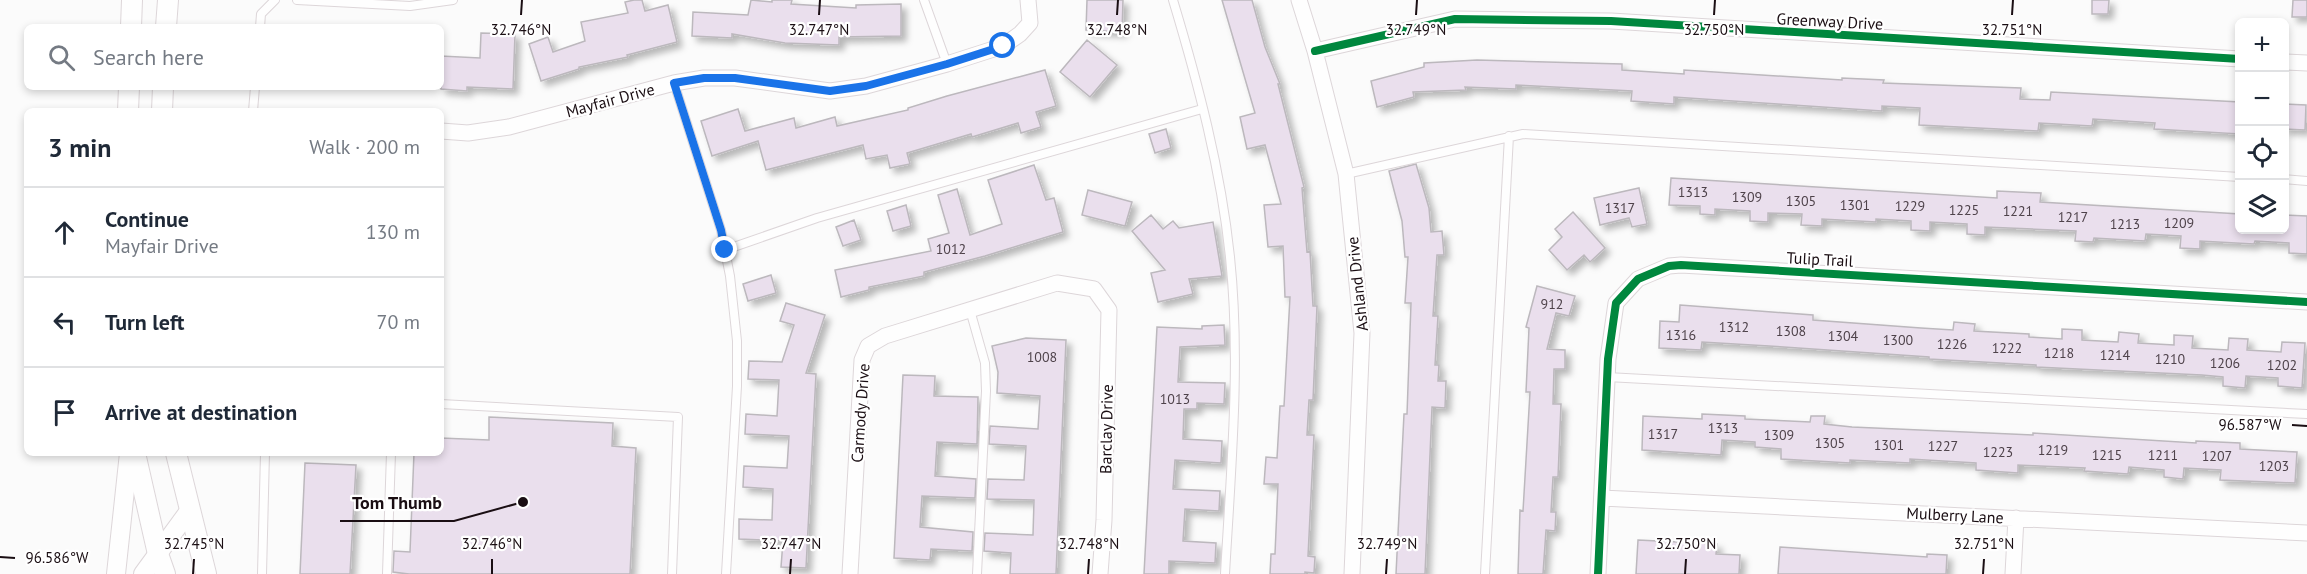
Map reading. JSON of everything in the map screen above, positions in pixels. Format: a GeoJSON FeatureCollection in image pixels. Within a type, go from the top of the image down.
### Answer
{"type":"FeatureCollection","features":[{"type":"Feature","properties":{"kind":"main road"},"geometry":{"type":"LineString","coordinates":[[131,24],[132,0]]}},
{"type":"Feature","properties":{"kind":"main road"},"geometry":{"type":"LineString","coordinates":[[166,24],[168,0]]}},
{"type":"Feature","properties":{"kind":"main road"},"geometry":{"type":"LineString","coordinates":[[128,108],[129,90]]}},
{"type":"Feature","properties":{"kind":"main road"},"geometry":{"type":"LineString","coordinates":[[162,108],[163,90]]}},
{"type":"Feature","properties":{"kind":"main road"},"geometry":{"type":"LineString","coordinates":[[136,456],[158,554],[165,574]]}},
{"type":"Feature","properties":{"kind":"main road"},"geometry":{"type":"LineString","coordinates":[[177,456],[206,574]]}},
{"type":"Feature","properties":{"kind":"street","name":"Mayfair Drive"},"geometry":{"type":"LineString","coordinates":[[444,131],[468,133],[509,127],[674,83],[704,78],[735,78],[830,91],[866,86],[1003,46],[1020,34],[1030,23],[1028,0]]}},
{"type":"Feature","properties":{"kind":"street","name":"Ashland Drive"},"geometry":{"type":"LineString","coordinates":[[1299,0],[1315,51],[1346,174],[1362,333],[1352,574]]}},
{"type":"Feature","properties":{"kind":"street","name":"Greenway Drive"},"geometry":{"type":"LineString","coordinates":[[1315,51],[1455,19],[1611,21],[2235,59]]}},
{"type":"Feature","properties":{"kind":"street"},"geometry":{"type":"LineString","coordinates":[[2289,62],[2307,63]]}},
{"type":"Feature","properties":{"kind":"street","name":"Tulip Trail"},"geometry":{"type":"LineString","coordinates":[[1598,574],[1607,377],[1616,303],[1638,279],[1669,266],[2307,302]]}},
{"type":"Feature","properties":{"kind":"street","name":"Carmody Drive"},"geometry":{"type":"LineString","coordinates":[[850,574],[862,360],[868,346],[885,336],[1057,283],[1095,289]]}},
{"type":"Feature","properties":{"kind":"street","name":"Barclay Drive"},"geometry":{"type":"LineString","coordinates":[[1095,289],[1109,310],[1104,520],[1100,574]]}},
{"type":"Feature","properties":{"kind":"street"},"geometry":{"type":"LineString","coordinates":[[116,574],[129,456]]}},
{"type":"Feature","properties":{"kind":"street","name":"Mulberry Lane"},"geometry":{"type":"LineString","coordinates":[[1602,498],[2307,533]]}},
{"type":"Feature","properties":{"kind":"street"},"geometry":{"type":"LineString","coordinates":[[143,574],[189,511]]}},
{"type":"Feature","properties":{"kind":"street"},"geometry":{"type":"LineString","coordinates":[[2013,574],[2016,518]]}},
{"type":"Feature","properties":{"kind":"lane"},"geometry":{"type":"LineString","coordinates":[[260,24],[261,14],[274,0]]}},
{"type":"Feature","properties":{"kind":"lane"},"geometry":{"type":"LineString","coordinates":[[297,0],[410,6],[453,0]]}},
{"type":"Feature","properties":{"kind":"lane"},"geometry":{"type":"LineString","coordinates":[[924,0],[947,64]]}},
{"type":"Feature","properties":{"kind":"lane"},"geometry":{"type":"LineString","coordinates":[[1173,0],[1221,192],[1229,246],[1236,386],[1225,574]]}},
{"type":"Feature","properties":{"kind":"lane"},"geometry":{"type":"LineString","coordinates":[[674,83],[721,230],[737,341],[737,386],[726,574]]}},
{"type":"Feature","properties":{"kind":"lane"},"geometry":{"type":"LineString","coordinates":[[253,108],[255,90]]}},
{"type":"Feature","properties":{"kind":"lane"},"geometry":{"type":"LineString","coordinates":[[725,250],[817,218],[1202,109]]}},
{"type":"Feature","properties":{"kind":"lane"},"geometry":{"type":"LineString","coordinates":[[1346,174],[1523,134],[2235,177]]}},
{"type":"Feature","properties":{"kind":"lane"},"geometry":{"type":"LineString","coordinates":[[1485,574],[1509,136]]}},
{"type":"Feature","properties":{"kind":"lane"},"geometry":{"type":"LineString","coordinates":[[2289,180],[2307,181]]}},
{"type":"Feature","properties":{"kind":"lane"},"geometry":{"type":"LineString","coordinates":[[970,309],[985,363],[986,391],[977,574]]}},
{"type":"Feature","properties":{"kind":"lane"},"geometry":{"type":"LineString","coordinates":[[1607,377],[2307,414]]}},
{"type":"Feature","properties":{"kind":"lane"},"geometry":{"type":"LineString","coordinates":[[444,404],[678,417],[672,574]]}},
{"type":"Feature","properties":{"kind":"lane"},"geometry":{"type":"LineString","coordinates":[[262,574],[265,456]]}},
{"type":"Feature","properties":{"kind":"lane"},"geometry":{"type":"LineString","coordinates":[[387,574],[391,456]]}},
{"type":"Feature","properties":{"kind":"building"},"geometry":{"type":"Polygon","coordinates":[[[642,0],[645,11],[668,5],[677,42],[627,55],[628,57],[579,67],[579,69],[541,81],[529,44],[548,37],[553,52],[585,41],[581,22],[628,13],[625,2],[642,0]]]}},
{"type":"Feature","properties":{"kind":"building"},"geometry":{"type":"Polygon","coordinates":[[[751,0],[772,2],[772,0],[792,0],[791,4],[856,8],[856,5],[901,4],[901,36],[839,37],[839,45],[785,43],[732,34],[732,38],[692,36],[693,12],[748,15],[751,0]]]}},
{"type":"Feature","properties":{"kind":"building"},"geometry":{"type":"Polygon","coordinates":[[[1087,0],[1123,0],[1122,32],[1086,30],[1087,0]]]}},
{"type":"Feature","properties":{"kind":"building"},"geometry":{"type":"Polygon","coordinates":[[[1222,0],[1252,0],[1265,47],[1280,84],[1278,84],[1304,187],[1302,188],[1307,252],[1310,251],[1313,306],[1317,306],[1313,400],[1309,400],[1307,435],[1314,435],[1308,556],[1315,557],[1314,573],[1270,574],[1271,554],[1275,554],[1278,484],[1264,484],[1266,457],[1277,458],[1280,406],[1284,406],[1290,297],[1285,297],[1283,246],[1268,247],[1264,205],[1281,204],[1265,145],[1247,149],[1240,117],[1255,113],[1222,0]]]}},
{"type":"Feature","properties":{"kind":"building"},"geometry":{"type":"Polygon","coordinates":[[[2092,0],[2109,0],[2108,14],[2092,14],[2092,0]]]}},
{"type":"Feature","properties":{"kind":"building"},"geometry":{"type":"Polygon","coordinates":[[[2293,0],[2307,0],[2307,17],[2292,17],[2293,0]]]}},
{"type":"Feature","properties":{"kind":"building"},"geometry":{"type":"Polygon","coordinates":[[[481,33],[515,34],[513,89],[467,87],[467,91],[444,89],[444,56],[480,58],[481,33]]]}},
{"type":"Feature","properties":{"kind":"building"},"geometry":{"type":"Polygon","coordinates":[[[1087,40],[1117,65],[1090,97],[1060,72],[1087,40]]]}},
{"type":"Feature","properties":{"kind":"building"},"geometry":{"type":"Polygon","coordinates":[[[1477,60],[1622,64],[1622,70],[1684,74],[1684,70],[1842,80],[1842,78],[1884,80],[1883,83],[2021,88],[2020,99],[2050,100],[2051,92],[2235,102],[2235,134],[2154,129],[2155,123],[2093,119],[2092,126],[2039,123],[2038,131],[1919,125],[1920,108],[1882,106],[1882,111],[1674,97],[1674,104],[1631,101],[1632,91],[1516,85],[1516,89],[1465,87],[1466,90],[1413,92],[1414,97],[1377,107],[1371,81],[1424,67],[1424,63],[1477,60]]]}},
{"type":"Feature","properties":{"kind":"building"},"geometry":{"type":"Polygon","coordinates":[[[1045,70],[1056,106],[1036,112],[1041,127],[1021,133],[1018,123],[972,137],[971,134],[907,153],[910,164],[890,168],[887,155],[866,159],[863,145],[766,170],[758,141],[712,156],[701,121],[738,109],[745,131],[794,118],[796,128],[835,117],[837,126],[908,110],[908,108],[947,96],[1045,70]]]}},
{"type":"Feature","properties":{"kind":"building"},"geometry":{"type":"Polygon","coordinates":[[[2289,104],[2306,105],[2305,130],[2289,129],[2289,104]]]}},
{"type":"Feature","properties":{"kind":"building"},"geometry":{"type":"Polygon","coordinates":[[[1166,129],[1171,148],[1155,153],[1149,134],[1166,129]]]}},
{"type":"Feature","properties":{"kind":"building"},"geometry":{"type":"Polygon","coordinates":[[[1416,164],[1429,208],[1431,232],[1442,231],[1444,255],[1437,255],[1433,316],[1438,316],[1435,365],[1439,365],[1438,381],[1446,381],[1445,408],[1432,407],[1425,574],[1396,574],[1404,414],[1407,414],[1411,303],[1405,303],[1408,257],[1405,257],[1402,221],[1389,171],[1416,164]]]}},
{"type":"Feature","properties":{"kind":"building"},"geometry":{"type":"Polygon","coordinates":[[[1034,165],[1046,200],[1054,198],[1063,232],[924,272],[924,276],[869,287],[869,290],[841,297],[835,270],[931,251],[928,239],[949,233],[938,195],[957,189],[970,235],[1002,224],[988,180],[1034,165]]]}},
{"type":"Feature","properties":{"kind":"building"},"geometry":{"type":"Polygon","coordinates":[[[1671,178],[1997,198],[1997,191],[2041,193],[2040,202],[2235,214],[2235,234],[2289,234],[2289,215],[2307,216],[2307,254],[2289,253],[2289,243],[2255,241],[2254,244],[2200,241],[2200,249],[2180,248],[2181,236],[2146,234],[2145,241],[2094,238],[2093,242],[2075,241],[2076,231],[1985,227],[1985,235],[1967,234],[1967,224],[1930,222],[1930,231],[1911,230],[1911,221],[1876,219],[1876,222],[1822,219],[1822,226],[1801,225],[1802,214],[1768,213],[1768,222],[1750,221],[1750,211],[1715,209],[1715,215],[1700,214],[1700,206],[1669,205],[1671,178]]]}},
{"type":"Feature","properties":{"kind":"building"},"geometry":{"type":"Polygon","coordinates":[[[1639,188],[1647,224],[1632,227],[1629,218],[1600,225],[1594,198],[1639,188]]]}},
{"type":"Feature","properties":{"kind":"building"},"geometry":{"type":"Polygon","coordinates":[[[1088,190],[1132,202],[1125,226],[1082,215],[1088,190]]]}},
{"type":"Feature","properties":{"kind":"building"},"geometry":{"type":"Polygon","coordinates":[[[906,205],[911,226],[893,231],[887,211],[906,205]]]}},
{"type":"Feature","properties":{"kind":"building"},"geometry":{"type":"Polygon","coordinates":[[[1573,212],[1605,248],[1590,262],[1584,255],[1567,270],[1549,250],[1562,237],[1555,229],[1573,212]]]}},
{"type":"Feature","properties":{"kind":"building"},"geometry":{"type":"Polygon","coordinates":[[[1151,215],[1163,229],[1173,221],[1179,228],[1213,222],[1222,276],[1189,279],[1193,294],[1158,302],[1151,273],[1165,270],[1132,231],[1151,215]]]}},
{"type":"Feature","properties":{"kind":"building"},"geometry":{"type":"Polygon","coordinates":[[[854,220],[861,240],[843,246],[836,227],[854,220]]]}},
{"type":"Feature","properties":{"kind":"building"},"geometry":{"type":"Polygon","coordinates":[[[771,275],[776,293],[748,301],[743,284],[771,275]]]}},
{"type":"Feature","properties":{"kind":"building"},"geometry":{"type":"Polygon","coordinates":[[[1537,286],[1575,296],[1569,316],[1556,313],[1547,349],[1565,350],[1565,369],[1554,369],[1553,404],[1561,404],[1558,477],[1553,477],[1551,512],[1556,512],[1555,531],[1546,530],[1543,574],[1518,574],[1520,510],[1523,511],[1530,392],[1526,392],[1529,328],[1526,327],[1537,286]]]}},
{"type":"Feature","properties":{"kind":"building"},"geometry":{"type":"Polygon","coordinates":[[[786,303],[825,315],[806,373],[816,374],[806,568],[781,567],[783,541],[739,539],[739,519],[772,520],[773,489],[743,487],[744,466],[787,468],[789,436],[745,434],[746,414],[777,416],[779,380],[748,379],[749,361],[782,362],[794,325],[780,321],[786,303]]]}},
{"type":"Feature","properties":{"kind":"building"},"geometry":{"type":"Polygon","coordinates":[[[1680,305],[1813,315],[1813,320],[1953,330],[1954,322],[1975,324],[1974,331],[2029,334],[2029,337],[2062,339],[2062,329],[2082,330],[2082,340],[2118,342],[2119,332],[2139,334],[2138,343],[2174,345],[2174,335],[2193,336],[2192,348],[2228,350],[2229,338],[2248,339],[2247,350],[2281,352],[2282,342],[2305,343],[2302,388],[2278,386],[2278,378],[2246,376],[2245,388],[2223,386],[2223,377],[2202,375],[2036,367],[2036,365],[1769,346],[1702,342],[1701,350],[1659,348],[1660,321],[1679,322],[1680,305]]]}},
{"type":"Feature","properties":{"kind":"building"},"geometry":{"type":"Polygon","coordinates":[[[1224,325],[1225,345],[1180,347],[1178,382],[1225,383],[1224,404],[1197,403],[1197,409],[1184,409],[1183,439],[1222,441],[1221,463],[1175,460],[1173,489],[1220,491],[1219,511],[1185,509],[1183,541],[1216,543],[1215,563],[1169,561],[1169,574],[1144,574],[1157,327],[1202,329],[1202,326],[1224,325]]]}},
{"type":"Feature","properties":{"kind":"building"},"geometry":{"type":"Polygon","coordinates":[[[1026,338],[1066,340],[1056,574],[1010,574],[1011,553],[984,551],[985,533],[1033,535],[1034,500],[987,499],[988,479],[1024,480],[1026,446],[989,444],[990,426],[1038,429],[1040,396],[997,393],[998,372],[992,346],[1026,338]]]}},
{"type":"Feature","properties":{"kind":"building"},"geometry":{"type":"Polygon","coordinates":[[[903,375],[935,376],[934,396],[978,397],[977,444],[937,442],[935,476],[976,479],[975,498],[922,496],[920,527],[973,532],[972,551],[931,549],[930,560],[894,558],[903,375]]]}},
{"type":"Feature","properties":{"kind":"building"},"geometry":{"type":"Polygon","coordinates":[[[1702,414],[1745,416],[1745,419],[1810,422],[1811,416],[1825,416],[1824,424],[1852,427],[2033,435],[2033,433],[2196,443],[2196,441],[2240,443],[2240,449],[2297,452],[2295,483],[2220,480],[2221,470],[2184,468],[2183,479],[2164,477],[2164,470],[2129,467],[2128,474],[2084,471],[2085,468],[2018,465],[2018,473],[1976,470],[1976,463],[1910,459],[1910,463],[1850,460],[1850,463],[1781,459],[1781,449],[1755,447],[1755,442],[1722,440],[1721,455],[1642,450],[1643,416],[1702,419],[1702,414]]]}},
{"type":"Feature","properties":{"kind":"building"},"geometry":{"type":"Polygon","coordinates":[[[489,417],[613,423],[612,446],[636,448],[630,574],[409,574],[393,572],[394,551],[410,552],[414,456],[444,456],[444,438],[489,440],[489,417]]]}},
{"type":"Feature","properties":{"kind":"building"},"geometry":{"type":"Polygon","coordinates":[[[305,463],[356,465],[350,574],[300,574],[305,463]]]}},
{"type":"Feature","properties":{"kind":"building"},"geometry":{"type":"Polygon","coordinates":[[[1638,540],[1717,544],[1716,554],[1740,555],[1739,574],[1636,574],[1638,540]]]}},
{"type":"Feature","properties":{"kind":"building"},"geometry":{"type":"Polygon","coordinates":[[[1780,547],[1927,557],[1927,554],[1947,555],[1946,574],[1778,574],[1780,547]]]}},
{"type":"Feature","properties":{"kind":"cycle path"},"geometry":{"type":"LineString","coordinates":[[1315,51],[1455,19],[1611,21],[2235,59]]}},
{"type":"Feature","properties":{"kind":"cycle path"},"geometry":{"type":"LineString","coordinates":[[1598,574],[1608,359],[1616,303],[1638,279],[1669,266],[2307,302]]}},
{"type":"Feature","properties":{"kind":"place","name":"Tom Thumb"},"geometry":{"type":"Point","coordinates":[523,502]}},
{"type":"Feature","properties":{"kind":"route"},"geometry":{"type":"LineString","coordinates":[[725,250],[721,230],[674,83],[704,78],[735,78],[830,91],[866,86],[1003,46]]}}]}
